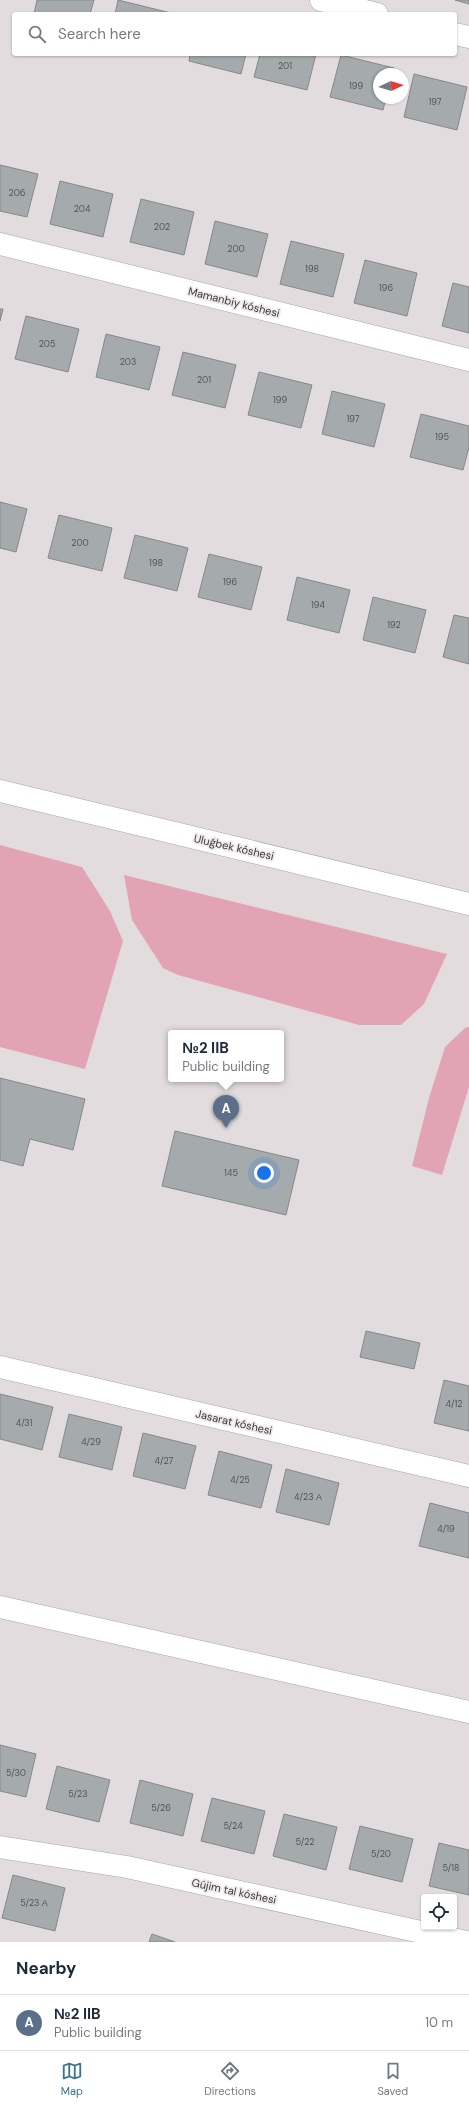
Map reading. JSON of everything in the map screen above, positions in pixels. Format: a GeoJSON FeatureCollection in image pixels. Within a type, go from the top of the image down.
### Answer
{"type":"FeatureCollection","features":[{"type":"Feature","properties":{"kind":"street"},"geometry":{"type":"LineString","coordinates":[[322,0],[369,12]]}},
{"type":"Feature","properties":{"kind":"street"},"geometry":{"type":"LineString","coordinates":[[457,34],[469,37]]}},
{"type":"Feature","properties":{"kind":"street","name":"Mamanbiy kóshesi"},"geometry":{"type":"LineString","coordinates":[[0,244],[469,360]]}},
{"type":"Feature","properties":{"kind":"street","name":"Uluǵbek kóshesi"},"geometry":{"type":"LineString","coordinates":[[0,791],[469,904]]}},
{"type":"Feature","properties":{"kind":"street","name":"Jasarat kóshesi"},"geometry":{"type":"LineString","coordinates":[[0,1367],[469,1476]]}},
{"type":"Feature","properties":{"kind":"street"},"geometry":{"type":"LineString","coordinates":[[0,1607],[469,1712]]}},
{"type":"Feature","properties":{"kind":"street","name":"Gújim tal kóshesi"},"geometry":{"type":"LineString","coordinates":[[0,1847],[127,1867],[466,1942]]}},
{"type":"Feature","properties":{"kind":"shaded area"},"geometry":{"type":"Polygon","coordinates":[[[0,845],[82,867],[110,911],[123,941],[85,1069],[0,1047],[0,845]]]}},
{"type":"Feature","properties":{"kind":"shaded area"},"geometry":{"type":"Polygon","coordinates":[[[124,875],[447,954],[424,1004],[401,1025],[359,1025],[178,975],[163,968],[132,920],[124,875]]]}},
{"type":"Feature","properties":{"kind":"shaded area"},"geometry":{"type":"Polygon","coordinates":[[[469,1027],[469,1087],[442,1175],[412,1166],[429,1098],[445,1047],[465,1028],[469,1027]]]}},
{"type":"Feature","properties":{"kind":"building"},"geometry":{"type":"Polygon","coordinates":[[[37,0],[94,0],[91,12],[34,12],[37,0]]]}},
{"type":"Feature","properties":{"kind":"building"},"geometry":{"type":"Polygon","coordinates":[[[118,0],[167,12],[115,12],[118,0]]]}},
{"type":"Feature","properties":{"kind":"building"},"geometry":{"type":"Polygon","coordinates":[[[455,0],[469,0],[469,4],[455,0]]]}},
{"type":"Feature","properties":{"kind":"building"},"geometry":{"type":"Polygon","coordinates":[[[190,56],[246,56],[241,74],[189,61],[190,56]]]}},
{"type":"Feature","properties":{"kind":"building"},"geometry":{"type":"Polygon","coordinates":[[[259,56],[316,56],[307,90],[254,77],[259,56]]]}},
{"type":"Feature","properties":{"kind":"building"},"geometry":{"type":"Polygon","coordinates":[[[341,56],[394,68],[373,68],[373,104],[384,104],[383,110],[330,97],[341,56]]]}},
{"type":"Feature","properties":{"kind":"building"},"geometry":{"type":"Polygon","coordinates":[[[414,74],[467,87],[457,130],[404,117],[407,104],[409,104],[409,96],[414,74]]]}},
{"type":"Feature","properties":{"kind":"building"},"geometry":{"type":"Polygon","coordinates":[[[0,165],[38,174],[27,217],[0,211],[0,165]]]}},
{"type":"Feature","properties":{"kind":"building"},"geometry":{"type":"Polygon","coordinates":[[[60,181],[113,194],[103,237],[50,224],[60,181]]]}},
{"type":"Feature","properties":{"kind":"building"},"geometry":{"type":"Polygon","coordinates":[[[141,199],[194,212],[184,255],[130,242],[141,199]]]}},
{"type":"Feature","properties":{"kind":"building"},"geometry":{"type":"Polygon","coordinates":[[[215,221],[268,234],[257,277],[205,264],[215,221]]]}},
{"type":"Feature","properties":{"kind":"building"},"geometry":{"type":"Polygon","coordinates":[[[291,241],[344,254],[333,297],[280,284],[291,241]]]}},
{"type":"Feature","properties":{"kind":"building"},"geometry":{"type":"Polygon","coordinates":[[[365,260],[417,273],[407,316],[354,303],[365,260]]]}},
{"type":"Feature","properties":{"kind":"building"},"geometry":{"type":"Polygon","coordinates":[[[453,283],[469,287],[469,333],[442,326],[453,283]]]}},
{"type":"Feature","properties":{"kind":"building"},"geometry":{"type":"Polygon","coordinates":[[[0,309],[3,309],[0,321],[0,309]]]}},
{"type":"Feature","properties":{"kind":"building"},"geometry":{"type":"Polygon","coordinates":[[[26,316],[79,329],[68,372],[15,359],[26,316]]]}},
{"type":"Feature","properties":{"kind":"building"},"geometry":{"type":"Polygon","coordinates":[[[106,334],[160,347],[149,390],[96,377],[106,334]]]}},
{"type":"Feature","properties":{"kind":"building"},"geometry":{"type":"Polygon","coordinates":[[[183,352],[236,365],[225,408],[172,395],[183,352]]]}},
{"type":"Feature","properties":{"kind":"building"},"geometry":{"type":"Polygon","coordinates":[[[259,372],[312,385],[301,428],[248,415],[259,372]]]}},
{"type":"Feature","properties":{"kind":"building"},"geometry":{"type":"Polygon","coordinates":[[[332,391],[385,404],[374,447],[322,434],[332,391]]]}},
{"type":"Feature","properties":{"kind":"building"},"geometry":{"type":"Polygon","coordinates":[[[421,414],[469,426],[469,447],[463,470],[410,457],[421,414]]]}},
{"type":"Feature","properties":{"kind":"building"},"geometry":{"type":"Polygon","coordinates":[[[0,502],[27,509],[16,552],[0,548],[0,502]]]}},
{"type":"Feature","properties":{"kind":"building"},"geometry":{"type":"Polygon","coordinates":[[[59,515],[112,528],[102,571],[48,558],[59,515]]]}},
{"type":"Feature","properties":{"kind":"building"},"geometry":{"type":"Polygon","coordinates":[[[135,535],[188,548],[177,591],[124,578],[135,535]]]}},
{"type":"Feature","properties":{"kind":"building"},"geometry":{"type":"Polygon","coordinates":[[[209,554],[262,567],[251,610],[198,597],[209,554]]]}},
{"type":"Feature","properties":{"kind":"building"},"geometry":{"type":"Polygon","coordinates":[[[297,577],[350,590],[339,633],[287,620],[297,577]]]}},
{"type":"Feature","properties":{"kind":"building"},"geometry":{"type":"Polygon","coordinates":[[[373,597],[426,610],[415,653],[363,640],[373,597]]]}},
{"type":"Feature","properties":{"kind":"building"},"geometry":{"type":"Polygon","coordinates":[[[454,615],[469,618],[469,664],[443,657],[454,615]]]}},
{"type":"Feature","properties":{"kind":"building"},"geometry":{"type":"Polygon","coordinates":[[[0,1078],[85,1099],[73,1150],[30,1139],[23,1166],[0,1160],[0,1078]]]}},
{"type":"Feature","properties":{"kind":"building"},"geometry":{"type":"Polygon","coordinates":[[[175,1131],[299,1160],[286,1215],[162,1186],[175,1131]]]}},
{"type":"Feature","properties":{"kind":"building"},"geometry":{"type":"Polygon","coordinates":[[[366,1331],[420,1343],[414,1369],[360,1357],[366,1331]]]}},
{"type":"Feature","properties":{"kind":"building"},"geometry":{"type":"Polygon","coordinates":[[[444,1380],[469,1386],[469,1431],[434,1423],[444,1380]]]}},
{"type":"Feature","properties":{"kind":"building"},"geometry":{"type":"Polygon","coordinates":[[[0,1394],[53,1407],[42,1450],[0,1439],[0,1394]]]}},
{"type":"Feature","properties":{"kind":"building"},"geometry":{"type":"Polygon","coordinates":[[[69,1414],[122,1427],[112,1470],[59,1457],[69,1414]]]}},
{"type":"Feature","properties":{"kind":"building"},"geometry":{"type":"Polygon","coordinates":[[[143,1433],[196,1446],[185,1489],[133,1476],[143,1433]]]}},
{"type":"Feature","properties":{"kind":"building"},"geometry":{"type":"Polygon","coordinates":[[[219,1451],[272,1465],[261,1508],[208,1495],[219,1451]]]}},
{"type":"Feature","properties":{"kind":"building"},"geometry":{"type":"Polygon","coordinates":[[[286,1469],[339,1483],[329,1525],[276,1512],[286,1469]]]}},
{"type":"Feature","properties":{"kind":"building"},"geometry":{"type":"Polygon","coordinates":[[[430,1503],[469,1513],[469,1558],[419,1546],[430,1503]]]}},
{"type":"Feature","properties":{"kind":"building"},"geometry":{"type":"Polygon","coordinates":[[[0,1745],[36,1754],[26,1797],[0,1791],[0,1745]]]}},
{"type":"Feature","properties":{"kind":"building"},"geometry":{"type":"Polygon","coordinates":[[[57,1766],[110,1780],[99,1822],[46,1809],[57,1766]]]}},
{"type":"Feature","properties":{"kind":"building"},"geometry":{"type":"Polygon","coordinates":[[[140,1780],[193,1794],[183,1836],[130,1823],[140,1780]]]}},
{"type":"Feature","properties":{"kind":"building"},"geometry":{"type":"Polygon","coordinates":[[[212,1798],[265,1811],[254,1854],[201,1841],[212,1798]]]}},
{"type":"Feature","properties":{"kind":"building"},"geometry":{"type":"Polygon","coordinates":[[[284,1814],[337,1827],[326,1870],[273,1856],[284,1814]]]}},
{"type":"Feature","properties":{"kind":"building"},"geometry":{"type":"Polygon","coordinates":[[[360,1826],[413,1839],[402,1882],[349,1869],[360,1826]]]}},
{"type":"Feature","properties":{"kind":"building"},"geometry":{"type":"Polygon","coordinates":[[[439,1843],[469,1850],[469,1895],[429,1886],[439,1843]]]}},
{"type":"Feature","properties":{"kind":"building"},"geometry":{"type":"Polygon","coordinates":[[[13,1875],[65,1888],[55,1931],[2,1918],[13,1875]]]}},
{"type":"Feature","properties":{"kind":"building"},"geometry":{"type":"Polygon","coordinates":[[[152,1934],[175,1942],[149,1942],[152,1934]]]}},
{"type":"Feature","properties":{"kind":"place","name":"№2 IIB"},"geometry":{"type":"Point","coordinates":[226,1128]}}]}
